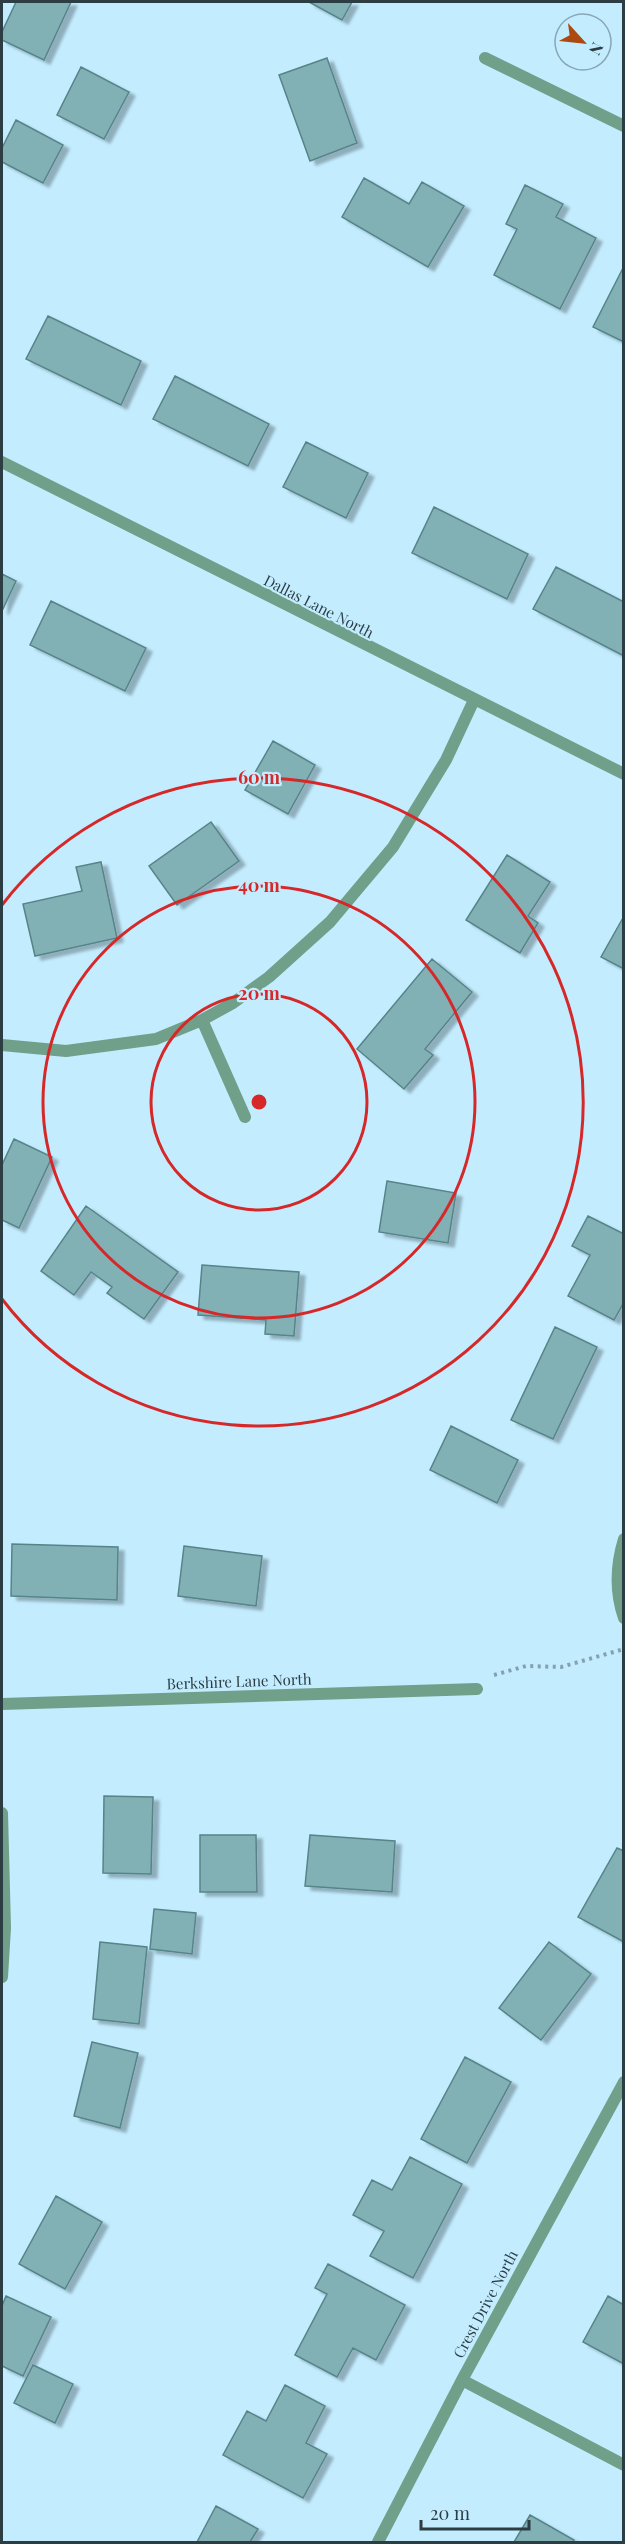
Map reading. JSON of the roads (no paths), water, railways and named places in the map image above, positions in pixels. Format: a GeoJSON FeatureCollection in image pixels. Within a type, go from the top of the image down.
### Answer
{"type":"FeatureCollection","features":[{"type":"Feature","properties":{"kind":"street"},"geometry":{"type":"LineString","coordinates":[[485,58],[624,126]]}},
{"type":"Feature","properties":{"kind":"street","name":"Dallas Lane North"},"geometry":{"type":"LineString","coordinates":[[2,462],[624,774]]}},
{"type":"Feature","properties":{"kind":"street"},"geometry":{"type":"LineString","coordinates":[[2,1045],[66,1052],[156,1039],[202,1020],[233,1003],[269,977],[330,922],[363,886],[393,847],[446,760],[474,700]]}},
{"type":"Feature","properties":{"kind":"street"},"geometry":{"type":"LineString","coordinates":[[202,1020],[245,1117]]}},
{"type":"Feature","properties":{"kind":"street"},"geometry":{"type":"LineString","coordinates":[[624,1539],[618,1559],[617,1600],[624,1618]]}},
{"type":"Feature","properties":{"kind":"street","name":"Berkshire Lane North"},"geometry":{"type":"LineString","coordinates":[[2,1704],[477,1689]]}},
{"type":"Feature","properties":{"kind":"street"},"geometry":{"type":"LineString","coordinates":[[2,1813],[5,1928],[2,1977]]}},
{"type":"Feature","properties":{"kind":"street","name":"Crest Drive North"},"geometry":{"type":"LineString","coordinates":[[378,2542],[462,2380],[624,2082]]}},
{"type":"Feature","properties":{"kind":"street"},"geometry":{"type":"LineString","coordinates":[[462,2380],[624,2465]]}}]}
